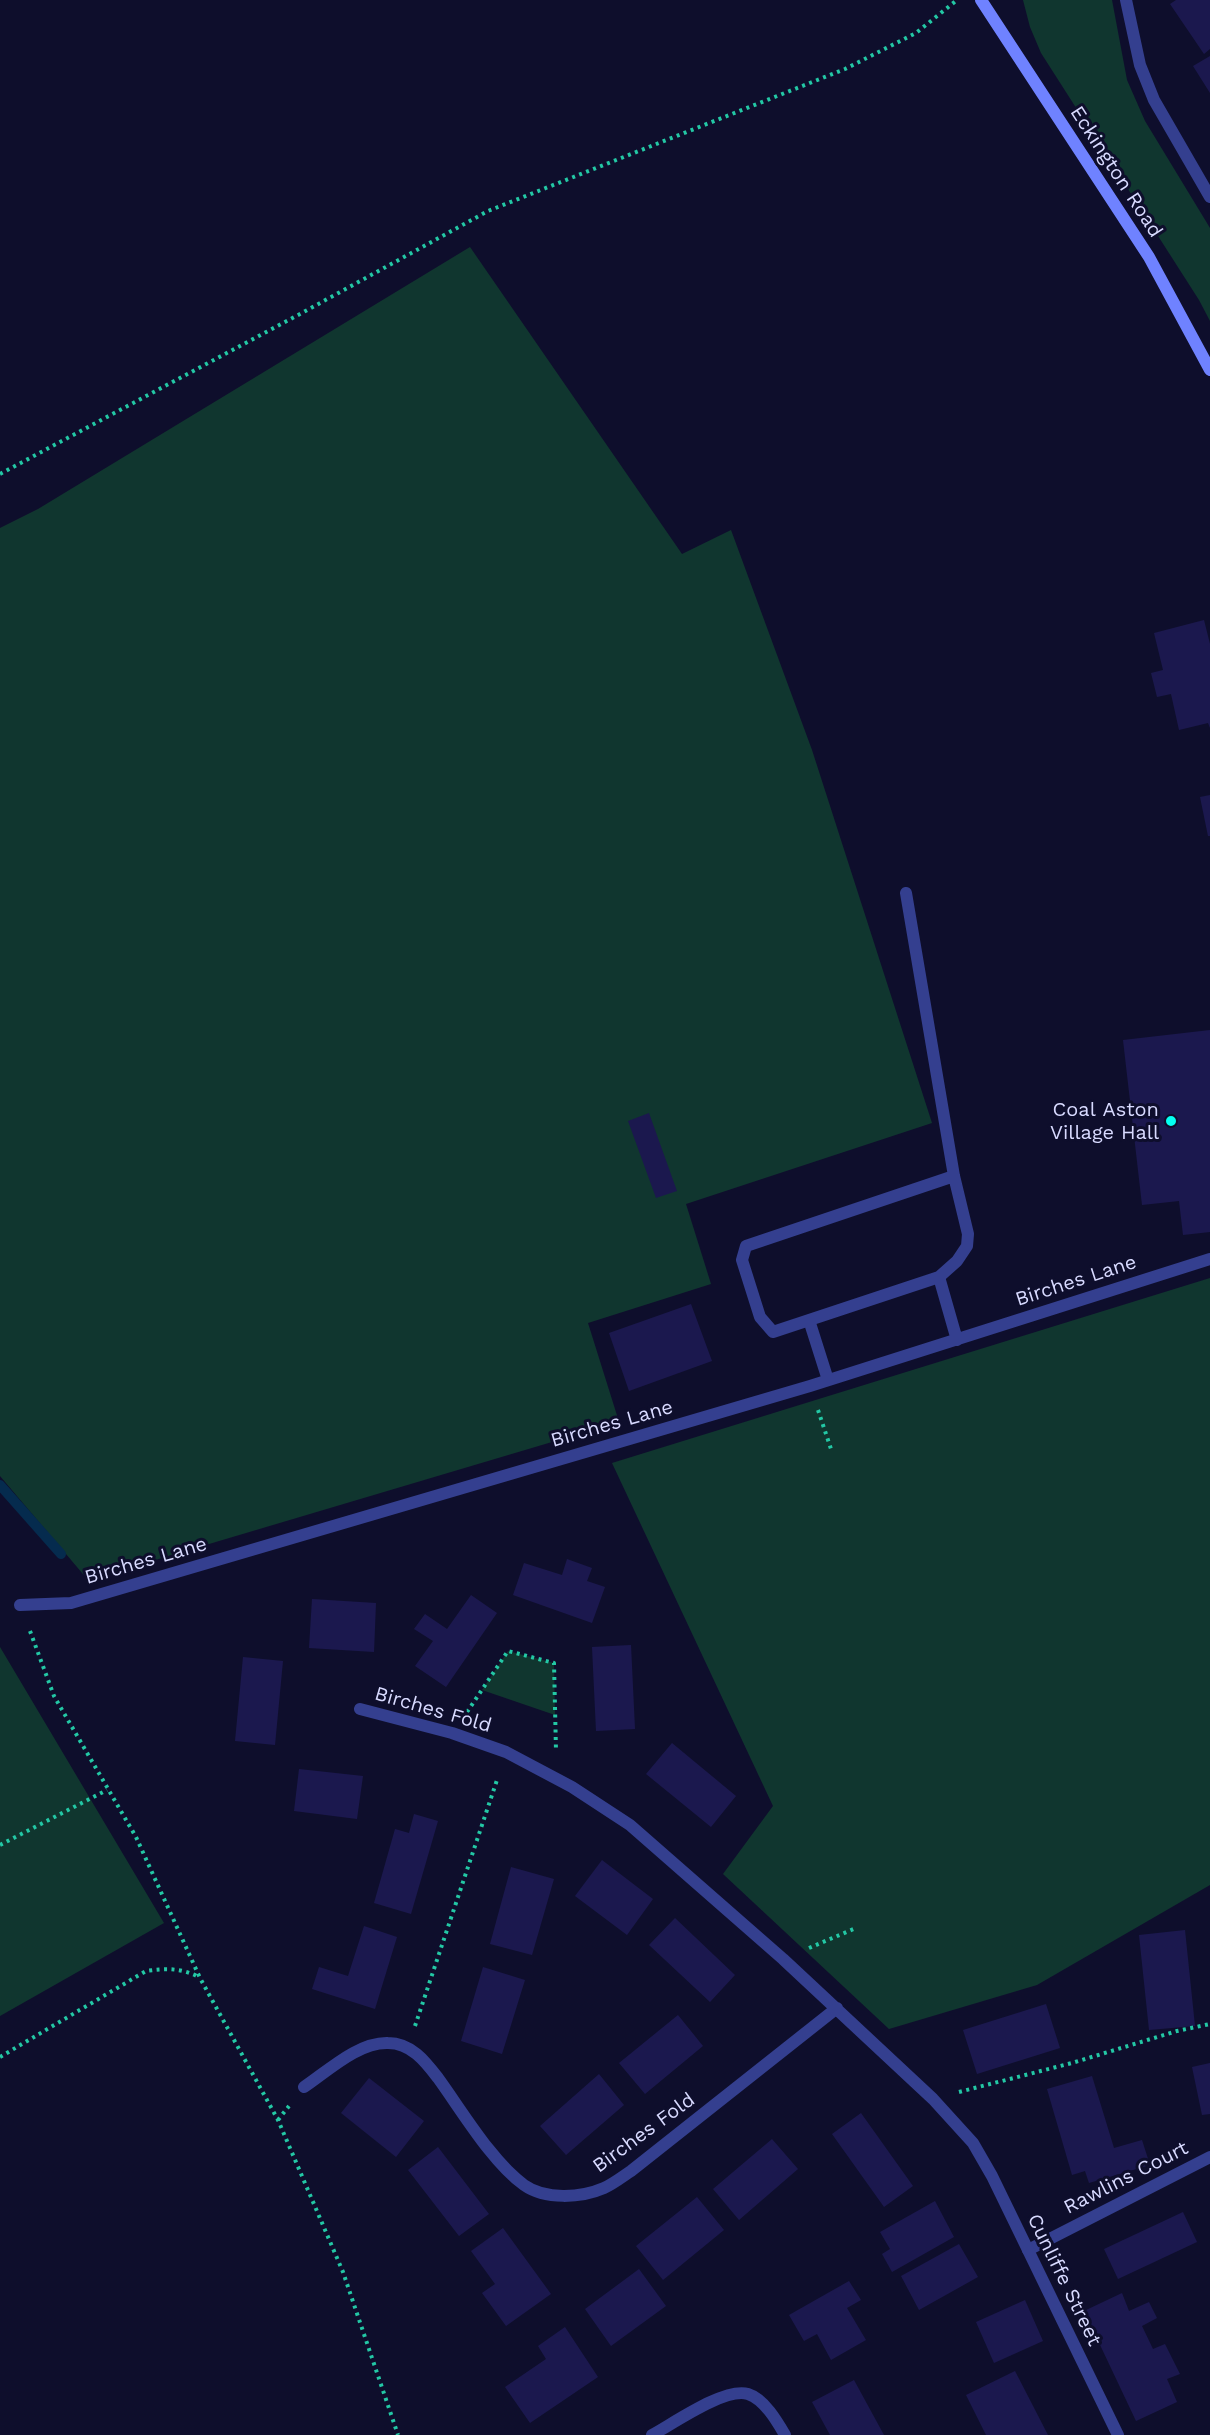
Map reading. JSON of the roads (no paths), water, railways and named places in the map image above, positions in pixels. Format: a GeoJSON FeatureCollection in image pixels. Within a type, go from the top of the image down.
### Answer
{"type":"FeatureCollection","features":[{"type":"Feature","properties":{"kind":"main road","name":"Eckington Road"},"geometry":{"type":"LineString","coordinates":[[981,0],[1149,257],[1210,369]]}},
{"type":"Feature","properties":{"kind":"street"},"geometry":{"type":"LineString","coordinates":[[1126,0],[1140,65],[1154,100],[1210,197]]}},
{"type":"Feature","properties":{"kind":"street"},"geometry":{"type":"LineString","coordinates":[[906,893],[954,1176],[968,1234],[967,1246],[957,1261],[939,1277],[772,1332],[760,1317],[742,1260],[746,1246],[954,1176]]}},
{"type":"Feature","properties":{"kind":"street","name":"Birches Lane"},"geometry":{"type":"LineString","coordinates":[[20,1605],[71,1603],[810,1386],[1210,1259]]}},
{"type":"Feature","properties":{"kind":"street"},"geometry":{"type":"LineString","coordinates":[[939,1277],[957,1340]]}},
{"type":"Feature","properties":{"kind":"street"},"geometry":{"type":"LineString","coordinates":[[808,1320],[828,1380]]}},
{"type":"Feature","properties":{"kind":"street","name":"Birches Fold"},"geometry":{"type":"LineString","coordinates":[[360,1709],[452,1733],[506,1752],[556,1778],[630,1825],[837,2008],[933,2099],[973,2143]]}},
{"type":"Feature","properties":{"kind":"street","name":"Birches Fold"},"geometry":{"type":"LineString","coordinates":[[304,2087],[361,2048],[387,2042],[409,2047],[432,2071],[504,2168],[526,2187],[547,2195],[576,2196],[603,2188],[631,2171],[837,2008]]}},
{"type":"Feature","properties":{"kind":"street","name":"Cunliffe Street"},"geometry":{"type":"LineString","coordinates":[[973,2143],[1118,2435]]}},
{"type":"Feature","properties":{"kind":"street","name":"Rawlins Court"},"geometry":{"type":"LineString","coordinates":[[1028,2250],[1210,2157]]}},
{"type":"Feature","properties":{"kind":"street"},"geometry":{"type":"LineString","coordinates":[[652,2435],[724,2396],[738,2392],[751,2395],[763,2405],[785,2435]]}},
{"type":"Feature","properties":{"kind":"waterway"},"geometry":{"type":"LineString","coordinates":[[0,1485],[61,1554]]}},
{"type":"Feature","properties":{"kind":"place","name":"Coal Aston Village Hall"},"geometry":{"type":"Point","coordinates":[1171,1121]}}]}
